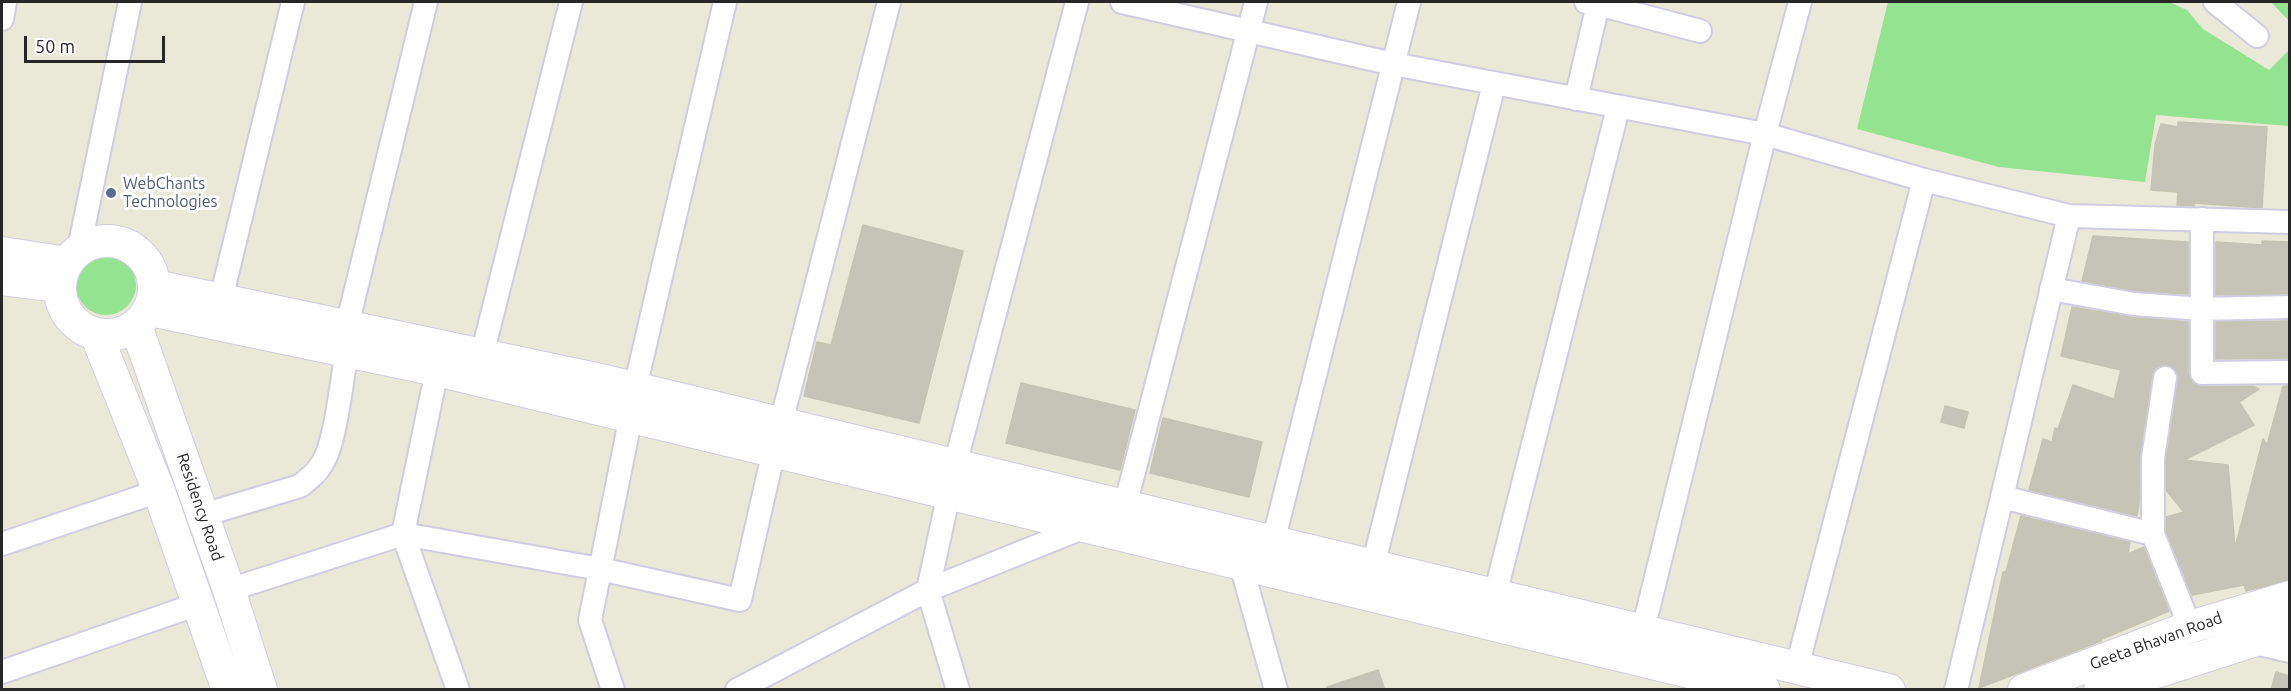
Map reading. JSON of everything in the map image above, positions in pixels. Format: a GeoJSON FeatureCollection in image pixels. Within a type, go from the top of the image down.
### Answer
{"type":"FeatureCollection","features":[{"type":"Feature","properties":{"kind":"main road"},"geometry":{"type":"LineString","coordinates":[[2,279],[68,266],[99,240],[115,241],[130,246],[143,256],[151,270],[147,307]]}},
{"type":"Feature","properties":{"kind":"main road"},"geometry":{"type":"LineString","coordinates":[[2,253],[68,266]]}},
{"type":"Feature","properties":{"kind":"main road"},"geometry":{"type":"LineString","coordinates":[[68,266],[61,302],[69,317],[81,328],[96,334],[117,334],[147,307],[221,299],[347,338],[437,370],[633,402]]}},
{"type":"Feature","properties":{"kind":"main road"},"geometry":{"type":"LineString","coordinates":[[147,307],[347,338],[482,355],[633,402],[952,479],[1125,506],[1254,547],[1764,690]]}},
{"type":"Feature","properties":{"kind":"main road","name":"Residency Road"},"geometry":{"type":"LineString","coordinates":[[147,307],[203,515],[261,690]]}},
{"type":"Feature","properties":{"kind":"main road","name":"Residency Road"},"geometry":{"type":"LineString","coordinates":[[96,334],[159,491],[228,690]]}},
{"type":"Feature","properties":{"kind":"main road"},"geometry":{"type":"LineString","coordinates":[[952,479],[1087,526],[1254,547],[1373,566],[1889,690]]}},
{"type":"Feature","properties":{"kind":"main road","name":"Geeta Bhavan Road"},"geometry":{"type":"LineString","coordinates":[[2024,690],[2190,627],[2289,597]]}},
{"type":"Feature","properties":{"kind":"main road","name":"Geeta Bhavan Road"},"geometry":{"type":"LineString","coordinates":[[2100,690],[2289,629]]}},
{"type":"Feature","properties":{"kind":"street"},"geometry":{"type":"LineString","coordinates":[[2,19],[5,2]]}},
{"type":"Feature","properties":{"kind":"street"},"geometry":{"type":"LineString","coordinates":[[68,266],[130,2]]}},
{"type":"Feature","properties":{"kind":"street"},"geometry":{"type":"LineString","coordinates":[[221,299],[293,2]]}},
{"type":"Feature","properties":{"kind":"street"},"geometry":{"type":"LineString","coordinates":[[203,515],[300,486],[313,476],[324,462],[330,446],[347,338],[426,2]]}},
{"type":"Feature","properties":{"kind":"street"},"geometry":{"type":"LineString","coordinates":[[482,355],[571,2]]}},
{"type":"Feature","properties":{"kind":"street"},"geometry":{"type":"LineString","coordinates":[[613,690],[590,620],[633,402],[725,2]]}},
{"type":"Feature","properties":{"kind":"street"},"geometry":{"type":"LineString","coordinates":[[229,590],[403,534],[600,569],[740,600],[777,437],[890,2]]}},
{"type":"Feature","properties":{"kind":"street"},"geometry":{"type":"LineString","coordinates":[[958,690],[928,590],[952,479],[1077,2]]}},
{"type":"Feature","properties":{"kind":"street"},"geometry":{"type":"LineString","coordinates":[[1122,2],[1393,64],[1764,134],[1924,180],[2069,216],[2289,222]]}},
{"type":"Feature","properties":{"kind":"street"},"geometry":{"type":"LineString","coordinates":[[1125,506],[1256,2]]}},
{"type":"Feature","properties":{"kind":"street"},"geometry":{"type":"LineString","coordinates":[[1273,689],[1254,547],[1409,2]]}},
{"type":"Feature","properties":{"kind":"street"},"geometry":{"type":"LineString","coordinates":[[1576,99],[1594,2],[1700,31]]}},
{"type":"Feature","properties":{"kind":"street"},"geometry":{"type":"LineString","coordinates":[[1643,630],[1764,134],[1800,2]]}},
{"type":"Feature","properties":{"kind":"street"},"geometry":{"type":"LineString","coordinates":[[2215,2],[2257,36]]}},
{"type":"Feature","properties":{"kind":"street"},"geometry":{"type":"LineString","coordinates":[[1373,566],[1494,84]]}},
{"type":"Feature","properties":{"kind":"street"},"geometry":{"type":"LineString","coordinates":[[1495,595],[1618,108]]}},
{"type":"Feature","properties":{"kind":"street"},"geometry":{"type":"LineString","coordinates":[[1797,668],[1924,180]]}},
{"type":"Feature","properties":{"kind":"street"},"geometry":{"type":"LineString","coordinates":[[1956,690],[2069,216]]}},
{"type":"Feature","properties":{"kind":"street"},"geometry":{"type":"LineString","coordinates":[[2202,219],[2202,373],[2289,372]]}},
{"type":"Feature","properties":{"kind":"street"},"geometry":{"type":"LineString","coordinates":[[2051,289],[2134,304],[2202,309],[2289,307]]}},
{"type":"Feature","properties":{"kind":"street"},"geometry":{"type":"LineString","coordinates":[[437,370],[403,534],[458,690]]}},
{"type":"Feature","properties":{"kind":"street"},"geometry":{"type":"LineString","coordinates":[[2165,378],[2153,458],[2153,534],[2190,627]]}},
{"type":"Feature","properties":{"kind":"street"},"geometry":{"type":"LineString","coordinates":[[2,544],[159,491]]}},
{"type":"Feature","properties":{"kind":"street"},"geometry":{"type":"LineString","coordinates":[[2002,497],[2153,534]]}},
{"type":"Feature","properties":{"kind":"street"},"geometry":{"type":"LineString","coordinates":[[736,690],[928,590],[1087,526]]}},
{"type":"Feature","properties":{"kind":"street"},"geometry":{"type":"LineString","coordinates":[[2,672],[198,604]]}},
{"type":"Feature","properties":{"kind":"street"},"geometry":{"type":"LineString","coordinates":[[2249,641],[2289,651]]}},
{"type":"Feature","properties":{"kind":"green space"},"geometry":{"type":"Polygon","coordinates":[[[1888,2],[2169,2],[2187,10],[2203,29],[2269,70],[2289,50],[2289,126],[2156,115],[2145,182],[1999,167],[1857,129],[1888,2]]]}},
{"type":"Feature","properties":{"kind":"green space"},"geometry":{"type":"Polygon","coordinates":[[[2271,2],[2289,2],[2289,21],[2271,2]]]}},
{"type":"Feature","properties":{"kind":"green space"},"geometry":{"type":"Polygon","coordinates":[[[106,255],[118,257],[131,268],[136,285],[134,297],[123,310],[106,315],[94,313],[81,302],[76,285],[78,273],[89,260],[106,255]]]}},
{"type":"Feature","properties":{"kind":"building"},"geometry":{"type":"Polygon","coordinates":[[[2178,122],[2267,127],[2262,208],[2194,203],[2194,206],[2177,205],[2178,192],[2151,190],[2155,145],[2161,124],[2178,127],[2178,122]]]}},
{"type":"Feature","properties":{"kind":"building"},"geometry":{"type":"Polygon","coordinates":[[[863,225],[963,251],[919,423],[804,396],[817,342],[831,345],[863,225]]]}},
{"type":"Feature","properties":{"kind":"building"},"geometry":{"type":"Polygon","coordinates":[[[2093,236],[2188,242],[2188,294],[2136,291],[2082,281],[2093,236]]]}},
{"type":"Feature","properties":{"kind":"building"},"geometry":{"type":"Polygon","coordinates":[[[2262,241],[2289,242],[2289,294],[2216,295],[2216,242],[2262,245],[2262,241]]]}},
{"type":"Feature","properties":{"kind":"building"},"geometry":{"type":"Polygon","coordinates":[[[2072,307],[2132,317],[2188,322],[2188,373],[2195,384],[2202,387],[2253,386],[2259,389],[2239,402],[2254,425],[2184,460],[2228,465],[2235,548],[2263,439],[2267,445],[2283,386],[2289,386],[2287,524],[2289,580],[2246,591],[2244,585],[2192,595],[2166,531],[2166,517],[2184,512],[2166,490],[2166,459],[2178,379],[2177,373],[2168,365],[2154,370],[2152,376],[2140,456],[2137,516],[2029,490],[2043,439],[2052,442],[2055,428],[2058,429],[2073,385],[2114,399],[2121,370],[2061,356],[2072,307]]]}},
{"type":"Feature","properties":{"kind":"building"},"geometry":{"type":"Polygon","coordinates":[[[2289,321],[2289,358],[2216,359],[2216,322],[2289,321]]]}},
{"type":"Feature","properties":{"kind":"building"},"geometry":{"type":"Polygon","coordinates":[[[1021,383],[1135,410],[1120,470],[1006,443],[1021,383]]]}},
{"type":"Feature","properties":{"kind":"building"},"geometry":{"type":"Polygon","coordinates":[[[1945,406],[1968,412],[1964,428],[1941,422],[1945,406]]]}},
{"type":"Feature","properties":{"kind":"building"},"geometry":{"type":"Polygon","coordinates":[[[1163,418],[1262,442],[1249,497],[1150,473],[1163,418]]]}},
{"type":"Feature","properties":{"kind":"building"},"geometry":{"type":"Polygon","coordinates":[[[2021,516],[2130,542],[2128,554],[2144,547],[2169,611],[2101,641],[1979,688],[2003,572],[2006,572],[2021,516]]]}},
{"type":"Feature","properties":{"kind":"building"},"geometry":{"type":"Polygon","coordinates":[[[1378,670],[1385,690],[1328,690],[1327,687],[1378,670]]]}},
{"type":"Feature","properties":{"kind":"building"},"geometry":{"type":"Polygon","coordinates":[[[2276,672],[2289,676],[2289,690],[2271,690],[2276,672]]]}},
{"type":"Feature","properties":{"kind":"place","name":"WebChants Technologies"},"geometry":{"type":"Point","coordinates":[111,193]}}]}
